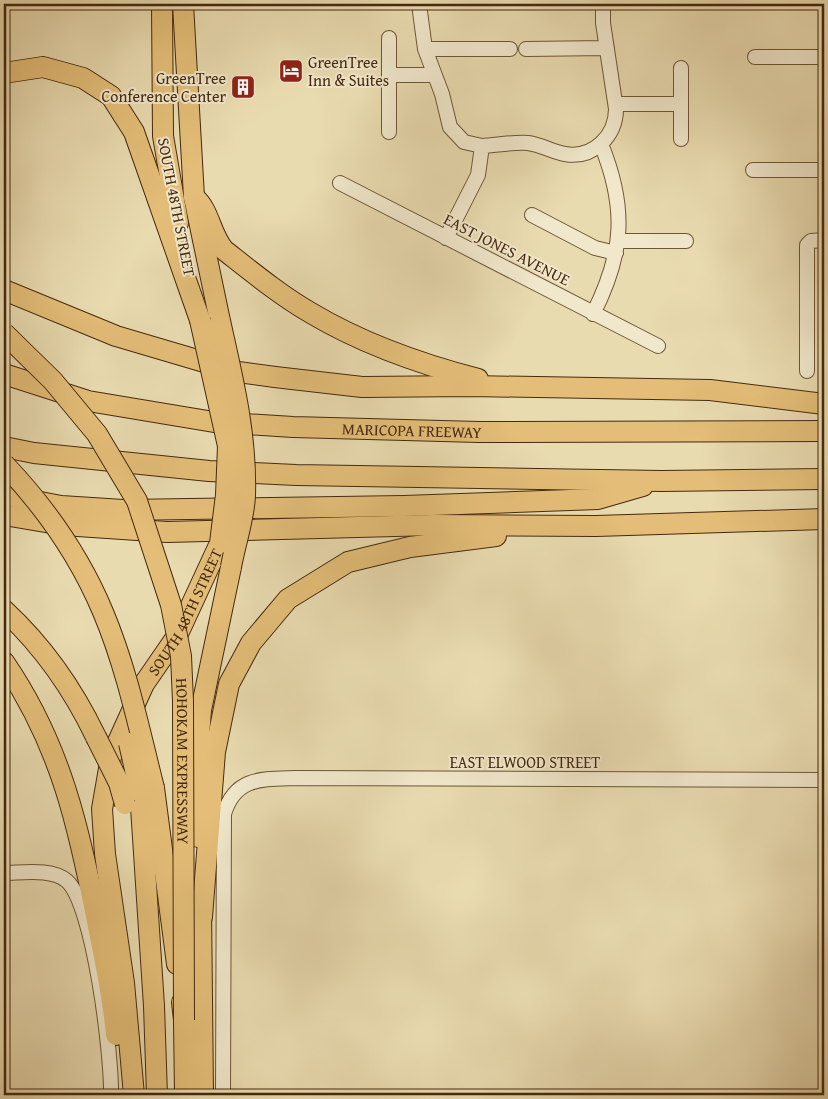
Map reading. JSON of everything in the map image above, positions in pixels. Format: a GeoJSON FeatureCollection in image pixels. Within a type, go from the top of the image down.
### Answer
{"type":"FeatureCollection","features":[{"type":"Feature","properties":{"kind":"highway","name":"SOUTH 48TH STREET"},"geometry":{"type":"LineString","coordinates":[[134,1095],[124,983],[105,854],[102,809],[111,757],[144,684],[177,636],[220,543],[226,495],[228,446],[173,198],[163,136],[162,4]]}},
{"type":"Feature","properties":{"kind":"highway","name":"SOUTH 48TH STREET"},"geometry":{"type":"LineString","coordinates":[[183,4],[194,197],[237,398],[245,449],[245,498],[199,729],[195,788],[202,917],[203,1095]]}},
{"type":"Feature","properties":{"kind":"highway"},"geometry":{"type":"LineString","coordinates":[[4,73],[43,67],[83,78],[112,96],[134,132],[200,320]]}},
{"type":"Feature","properties":{"kind":"highway"},"geometry":{"type":"LineString","coordinates":[[194,197],[203,204],[215,239],[224,250],[309,313],[340,330],[423,364],[505,386]]}},
{"type":"Feature","properties":{"kind":"highway"},"geometry":{"type":"LineString","coordinates":[[4,280],[30,301]]}},
{"type":"Feature","properties":{"kind":"highway"},"geometry":{"type":"LineString","coordinates":[[4,290],[116,336],[238,372],[362,387],[505,386],[710,390],[824,404]]}},
{"type":"Feature","properties":{"kind":"highway","name":"HOHOKAM EXPRESSWAY"},"geometry":{"type":"LineString","coordinates":[[4,333],[53,381],[97,434],[137,501],[171,606],[181,656],[185,1095]]}},
{"type":"Feature","properties":{"kind":"highway","name":"MARICOPA FREEWAY"},"geometry":{"type":"LineString","coordinates":[[4,374],[88,401],[214,422],[479,432],[824,431]]}},
{"type":"Feature","properties":{"kind":"highway"},"geometry":{"type":"LineString","coordinates":[[4,447],[34,453],[209,471],[296,475],[661,480],[824,478]]}},
{"type":"Feature","properties":{"kind":"highway"},"geometry":{"type":"LineString","coordinates":[[4,464],[27,488],[74,554],[103,612],[126,678],[154,788],[184,1020]]}},
{"type":"Feature","properties":{"kind":"highway"},"geometry":{"type":"LineString","coordinates":[[4,495],[61,506],[123,510],[404,506],[598,499],[661,480]]}},
{"type":"Feature","properties":{"kind":"highway"},"geometry":{"type":"LineString","coordinates":[[4,481],[25,504],[68,570],[99,635],[120,704],[148,911],[157,1095]]}},
{"type":"Feature","properties":{"kind":"highway"},"geometry":{"type":"LineString","coordinates":[[4,515],[63,525],[167,532],[424,525],[596,526],[824,519]]}},
{"type":"Feature","properties":{"kind":"highway"},"geometry":{"type":"LineString","coordinates":[[202,917],[215,752],[230,684],[251,643],[288,599],[348,562],[410,547],[596,526]]}},
{"type":"Feature","properties":{"kind":"highway"},"geometry":{"type":"LineString","coordinates":[[4,610],[28,632],[57,669],[80,703],[119,783],[132,798]]}},
{"type":"Feature","properties":{"kind":"highway"},"geometry":{"type":"LineString","coordinates":[[4,662],[23,690],[55,755],[68,793],[88,875],[106,968],[114,1020],[120,1095]]}},
{"type":"Feature","properties":{"kind":"street"},"geometry":{"type":"LineString","coordinates":[[419,4],[425,49],[453,131],[468,144],[482,146],[521,143],[575,155],[590,151],[600,144],[612,128],[616,104],[607,48],[603,4]]}},
{"type":"Feature","properties":{"kind":"street"},"geometry":{"type":"LineString","coordinates":[[388,132],[389,38]]}},
{"type":"Feature","properties":{"kind":"street"},"geometry":{"type":"LineString","coordinates":[[526,49],[607,48]]}},
{"type":"Feature","properties":{"kind":"street"},"geometry":{"type":"LineString","coordinates":[[425,49],[510,49]]}},
{"type":"Feature","properties":{"kind":"street"},"geometry":{"type":"LineString","coordinates":[[756,57],[824,57]]}},
{"type":"Feature","properties":{"kind":"street"},"geometry":{"type":"LineString","coordinates":[[681,68],[681,139]]}},
{"type":"Feature","properties":{"kind":"street"},"geometry":{"type":"LineString","coordinates":[[389,75],[434,75]]}},
{"type":"Feature","properties":{"kind":"street"},"geometry":{"type":"LineString","coordinates":[[616,104],[681,104]]}},
{"type":"Feature","properties":{"kind":"street"},"geometry":{"type":"LineString","coordinates":[[593,314],[608,282],[617,247],[617,192],[600,144]]}},
{"type":"Feature","properties":{"kind":"street"},"geometry":{"type":"LineString","coordinates":[[446,238],[478,175],[482,146]]}},
{"type":"Feature","properties":{"kind":"street"},"geometry":{"type":"LineString","coordinates":[[753,170],[824,170]]}},
{"type":"Feature","properties":{"kind":"street","name":"EAST JONES AVENUE"},"geometry":{"type":"LineString","coordinates":[[340,183],[658,346]]}},
{"type":"Feature","properties":{"kind":"street"},"geometry":{"type":"LineString","coordinates":[[532,215],[595,248],[686,241]]}},
{"type":"Feature","properties":{"kind":"street"},"geometry":{"type":"LineString","coordinates":[[807,371],[808,242],[824,240]]}},
{"type":"Feature","properties":{"kind":"street","name":"EAST ELWOOD STREET"},"geometry":{"type":"LineString","coordinates":[[223,1095],[224,814],[231,798],[249,782],[265,779],[824,780]]}},
{"type":"Feature","properties":{"kind":"street"},"geometry":{"type":"LineString","coordinates":[[4,873],[58,876],[68,881],[77,896],[83,910],[91,943],[104,1021],[111,1095]]}},
{"type":"Feature","properties":{"kind":"place","name":"GreenTree Inn & Suites"},"geometry":{"type":"Point","coordinates":[291,71]}},
{"type":"Feature","properties":{"kind":"place","name":"GreenTree Conference Center"},"geometry":{"type":"Point","coordinates":[243,87]}}]}
